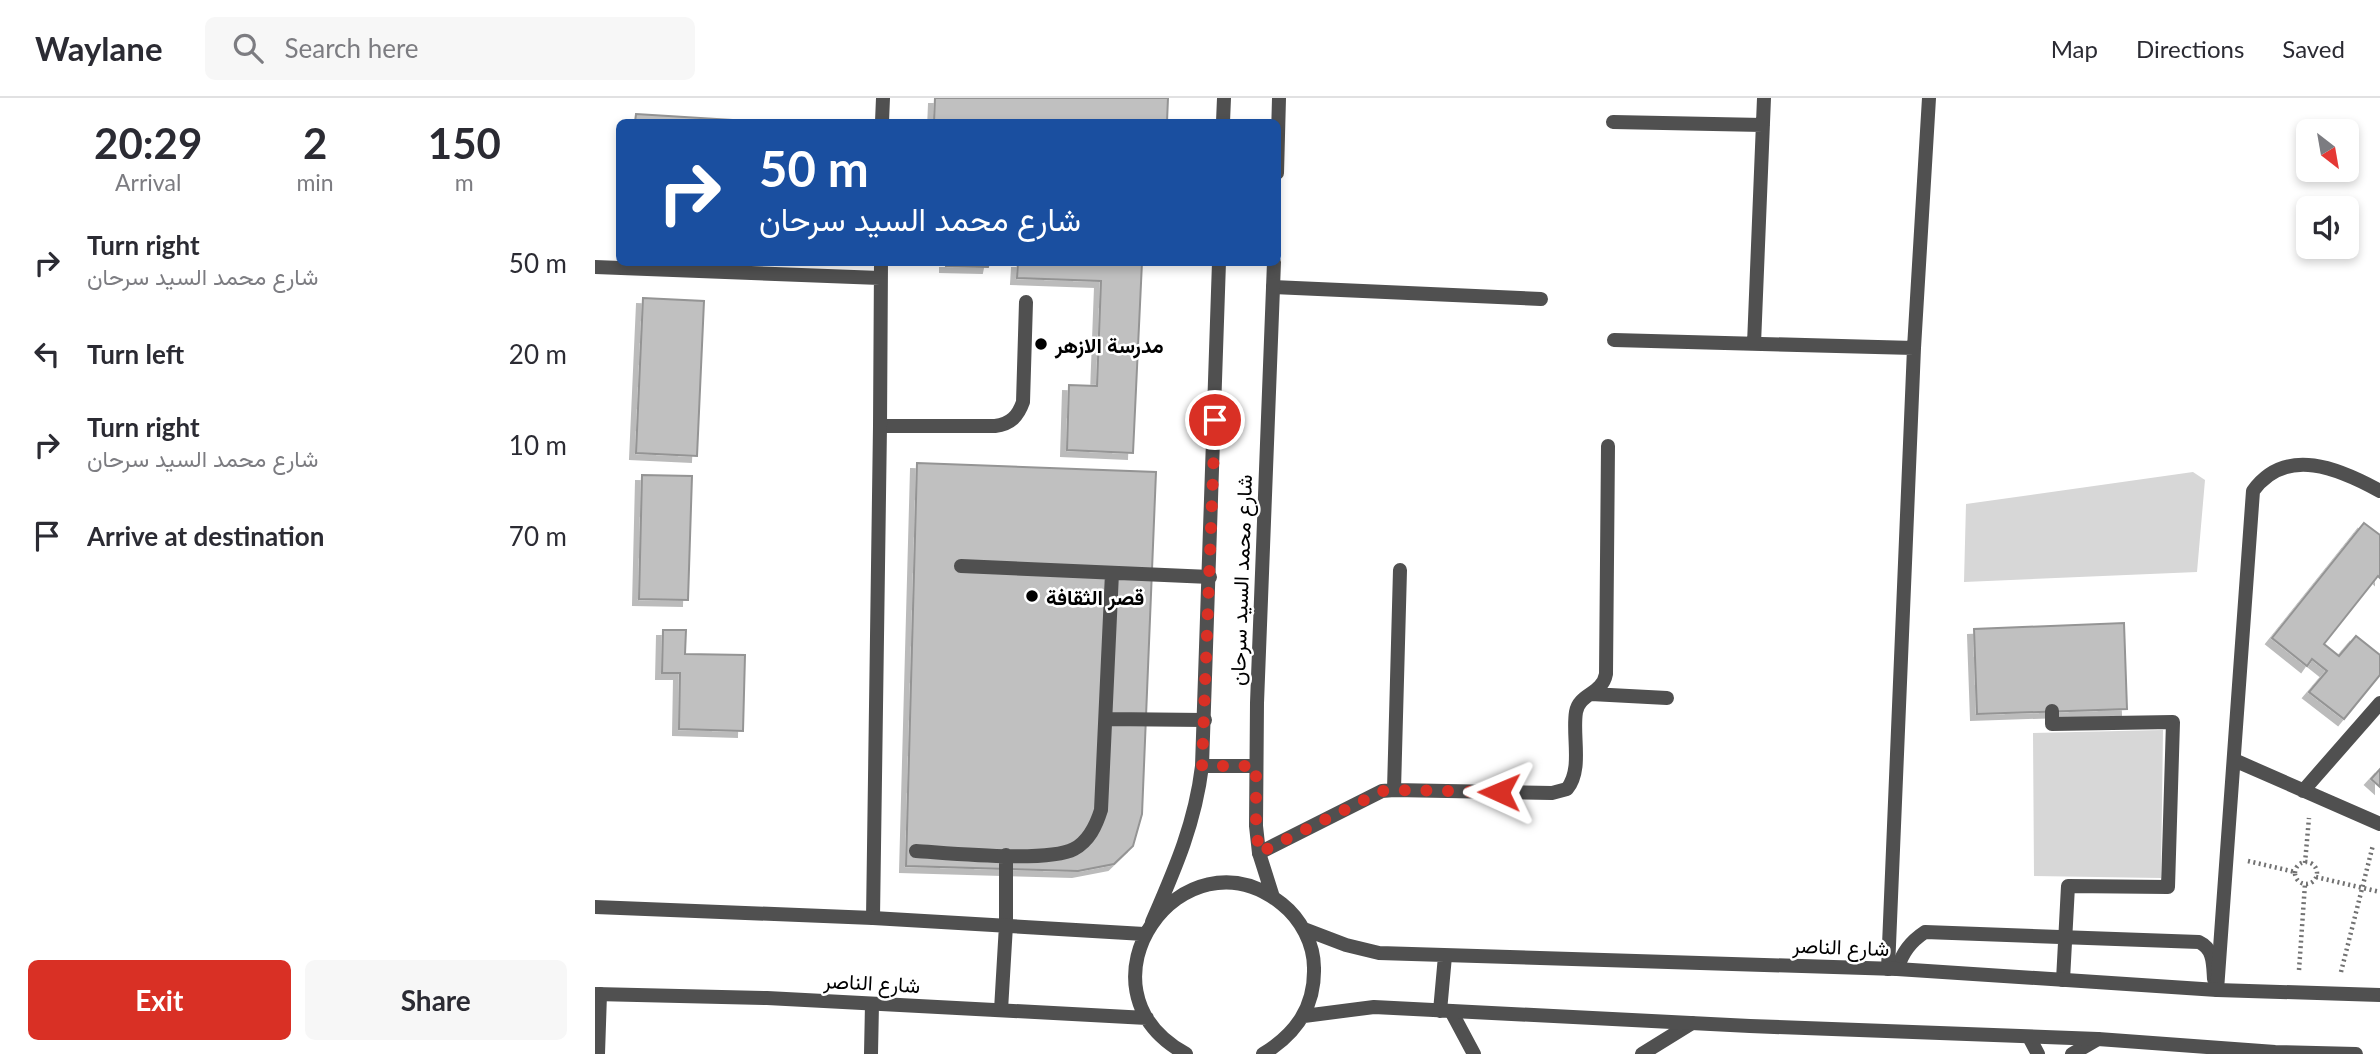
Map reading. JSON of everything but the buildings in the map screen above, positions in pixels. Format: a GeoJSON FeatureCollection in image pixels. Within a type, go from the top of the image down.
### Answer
{"type":"FeatureCollection","features":[{"type":"Feature","properties":{"kind":"street"},"geometry":{"type":"LineString","coordinates":[[882,119],[883,98]]}},
{"type":"Feature","properties":{"kind":"street"},"geometry":{"type":"LineString","coordinates":[[1223,119],[1224,98]]}},
{"type":"Feature","properties":{"kind":"street"},"geometry":{"type":"LineString","coordinates":[[1279,98],[1279,119]]}},
{"type":"Feature","properties":{"kind":"street"},"geometry":{"type":"LineString","coordinates":[[1753,344],[1764,98]]}},
{"type":"Feature","properties":{"kind":"street"},"geometry":{"type":"LineString","coordinates":[[1893,969],[1914,348],[1929,98]]}},
{"type":"Feature","properties":{"kind":"street"},"geometry":{"type":"LineString","coordinates":[[1613,122],[1763,125]]}},
{"type":"Feature","properties":{"kind":"street"},"geometry":{"type":"LineString","coordinates":[[873,918],[881,266]]}},
{"type":"Feature","properties":{"kind":"street","name":"شارع محمد السيد سرحان"},"geometry":{"type":"LineString","coordinates":[[1159,1034],[1147,1018],[1138,998],[1135,976],[1137,954],[1186,843],[1198,801],[1205,720],[1219,266]]}},
{"type":"Feature","properties":{"kind":"street","name":"شارع محمد السيد سرحان"},"geometry":{"type":"LineString","coordinates":[[1273,897],[1259,853],[1256,766],[1274,266]]}},
{"type":"Feature","properties":{"kind":"street"},"geometry":{"type":"LineString","coordinates":[[595,267],[880,278]]}},
{"type":"Feature","properties":{"kind":"street"},"geometry":{"type":"LineString","coordinates":[[1273,287],[1541,299]]}},
{"type":"Feature","properties":{"kind":"street"},"geometry":{"type":"LineString","coordinates":[[880,426],[995,426],[1013,419],[1020,412],[1023,402],[1025,302]]}},
{"type":"Feature","properties":{"kind":"street"},"geometry":{"type":"LineString","coordinates":[[1614,340],[1914,348]]}},
{"type":"Feature","properties":{"kind":"street"},"geometry":{"type":"LineString","coordinates":[[1259,853],[1382,791],[1552,793],[1567,789],[1574,776],[1576,712],[1581,701],[1601,686],[1606,674],[1608,446]]}},
{"type":"Feature","properties":{"kind":"street"},"geometry":{"type":"LineString","coordinates":[[2217,990],[2253,491],[2262,479],[2287,465],[2323,467],[2357,478],[2380,491]]}},
{"type":"Feature","properties":{"kind":"street"},"geometry":{"type":"LineString","coordinates":[[961,566],[1210,577]]}},
{"type":"Feature","properties":{"kind":"street"},"geometry":{"type":"LineString","coordinates":[[1394,790],[1400,570]]}},
{"type":"Feature","properties":{"kind":"street"},"geometry":{"type":"LineString","coordinates":[[916,851],[1006,855],[1059,854],[1075,849],[1087,839],[1096,826],[1101,810],[1112,573]]}},
{"type":"Feature","properties":{"kind":"street"},"geometry":{"type":"LineString","coordinates":[[1591,694],[1667,698]]}},
{"type":"Feature","properties":{"kind":"street"},"geometry":{"type":"LineString","coordinates":[[2307,792],[2380,703]]}},
{"type":"Feature","properties":{"kind":"street"},"geometry":{"type":"LineString","coordinates":[[2052,711],[2052,724],[2173,722],[2168,887],[2068,886],[2063,980]]}},
{"type":"Feature","properties":{"kind":"street"},"geometry":{"type":"LineString","coordinates":[[1106,719],[1205,720]]}},
{"type":"Feature","properties":{"kind":"street"},"geometry":{"type":"LineString","coordinates":[[2234,761],[2379,824]]}},
{"type":"Feature","properties":{"kind":"street"},"geometry":{"type":"LineString","coordinates":[[1202,766],[1256,766]]}},
{"type":"Feature","properties":{"kind":"street"},"geometry":{"type":"LineString","coordinates":[[1001,1010],[1006,925],[1006,855]]}},
{"type":"Feature","properties":{"kind":"street"},"geometry":{"type":"LineString","coordinates":[[595,907],[1006,925],[1148,928],[1165,907],[1180,895],[1217,884],[1237,884],[1255,888],[1273,897],[1290,911],[1304,929],[1314,963],[1313,990],[1304,1016],[1279,1045],[1263,1054]]}},
{"type":"Feature","properties":{"kind":"street","name":"شارع الناصر"},"geometry":{"type":"LineString","coordinates":[[1304,929],[1346,945],[1378,953],[1893,969],[2217,990],[2380,995]]}},
{"type":"Feature","properties":{"kind":"street"},"geometry":{"type":"LineString","coordinates":[[1893,969],[1912,942],[1925,932],[2199,942],[2210,952],[2217,990]]}},
{"type":"Feature","properties":{"kind":"street"},"geometry":{"type":"LineString","coordinates":[[1445,956],[1445,1011],[1474,1054]]}},
{"type":"Feature","properties":{"kind":"street"},"geometry":{"type":"LineString","coordinates":[[598,994],[599,1054]]}},
{"type":"Feature","properties":{"kind":"street","name":"شارع الناصر"},"geometry":{"type":"LineString","coordinates":[[598,994],[1147,1018]]}},
{"type":"Feature","properties":{"kind":"street"},"geometry":{"type":"LineString","coordinates":[[871,1054],[872,1004]]}},
{"type":"Feature","properties":{"kind":"street"},"geometry":{"type":"LineString","coordinates":[[1304,1016],[1374,1007],[2098,1039],[2275,1052],[2356,1054]]}},
{"type":"Feature","properties":{"kind":"street"},"geometry":{"type":"LineString","coordinates":[[1642,1054],[1692,1023]]}},
{"type":"Feature","properties":{"kind":"street"},"geometry":{"type":"LineString","coordinates":[[1159,1034],[1161,1054]]}},
{"type":"Feature","properties":{"kind":"street"},"geometry":{"type":"LineString","coordinates":[[1159,1034],[1173,1047],[1186,1054]]}},
{"type":"Feature","properties":{"kind":"street"},"geometry":{"type":"LineString","coordinates":[[2029,1037],[2038,1054]]}},
{"type":"Feature","properties":{"kind":"street"},"geometry":{"type":"LineString","coordinates":[[2072,1054],[2098,1039]]}},
{"type":"Feature","properties":{"kind":"path"},"geometry":{"type":"LineString","coordinates":[[2305,863],[2307,792]]}},
{"type":"Feature","properties":{"kind":"path"},"geometry":{"type":"LineString","coordinates":[[2336,994],[2379,824]]}},
{"type":"Feature","properties":{"kind":"path"},"geometry":{"type":"LineString","coordinates":[[2227,856],[2295,872]]}},
{"type":"Feature","properties":{"kind":"path"},"geometry":{"type":"LineString","coordinates":[[2308,862],[2316,868],[2316,877],[2305,884],[2299,882],[2295,872],[2299,864],[2305,863],[2308,862]]}},
{"type":"Feature","properties":{"kind":"path"},"geometry":{"type":"LineString","coordinates":[[2316,877],[2380,892]]}},
{"type":"Feature","properties":{"kind":"path"},"geometry":{"type":"LineString","coordinates":[[2297,993],[2305,884]]}},
{"type":"Feature","properties":{"kind":"shaded area"},"geometry":{"type":"Polygon","coordinates":[[[2193,472],[2205,480],[2197,572],[1964,582],[1966,504],[2193,472]]]}},
{"type":"Feature","properties":{"kind":"shaded area"},"geometry":{"type":"Polygon","coordinates":[[[2163,730],[2161,878],[2034,876],[2033,733],[2163,730]]]}},
{"type":"Feature","properties":{"kind":"place","name":"مدرسة الازهر"},"geometry":{"type":"Point","coordinates":[1041,344]}},
{"type":"Feature","properties":{"kind":"place","name":"قصر الثقافة"},"geometry":{"type":"Point","coordinates":[1032,596]}},
{"type":"Feature","properties":{"kind":"route"},"geometry":{"type":"LineString","coordinates":[[1215,420],[1202,766],[1256,766],[1259,853],[1382,791],[1499,792]]}}]}
